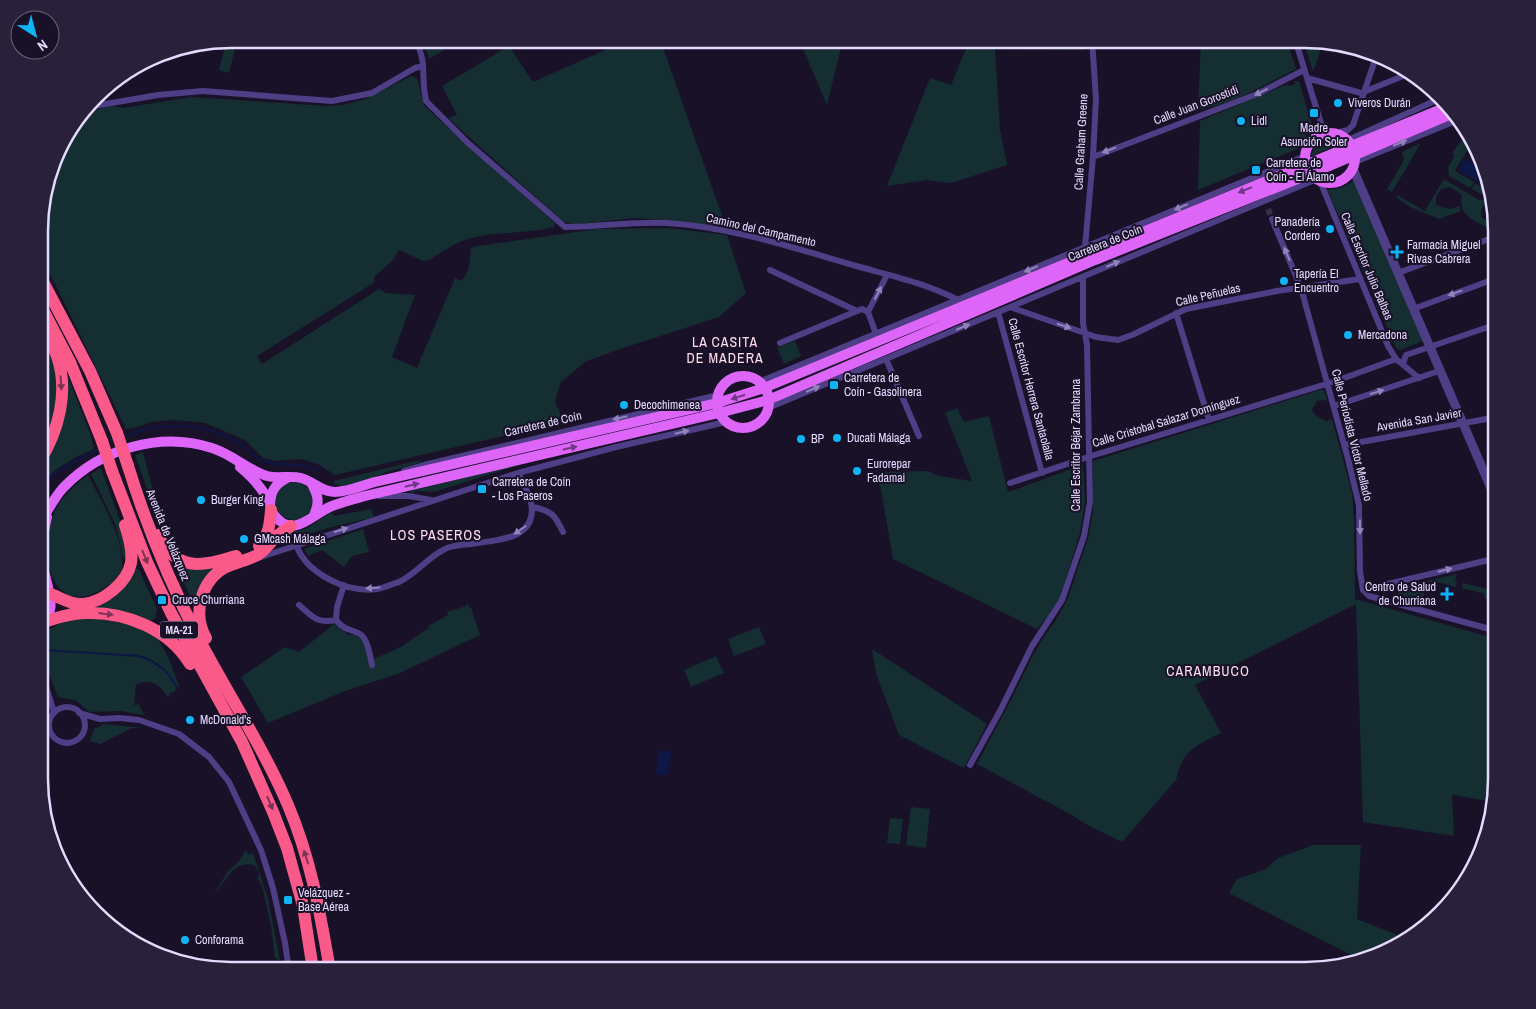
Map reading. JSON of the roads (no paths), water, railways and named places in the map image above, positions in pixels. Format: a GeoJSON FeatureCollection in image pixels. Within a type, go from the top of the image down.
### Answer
{"type":"FeatureCollection","features":[{"type":"Feature","properties":{"kind":"highway","name":"Avenida de Velázquez"},"geometry":{"type":"LineString","coordinates":[[48,291],[90,371],[117,433],[162,565],[201,642],[266,758],[288,806],[302,842],[319,904],[329,962]]}},
{"type":"Feature","properties":{"kind":"highway","name":"MA-21"},"geometry":{"type":"LineString","coordinates":[[48,319],[70,362],[102,441],[121,495],[170,613],[242,742],[260,781],[287,848],[303,906],[312,962]]}},
{"type":"Feature","properties":{"kind":"highway"},"geometry":{"type":"LineString","coordinates":[[48,337],[57,356],[62,391],[59,416],[48,448]]}},
{"type":"Feature","properties":{"kind":"highway"},"geometry":{"type":"LineString","coordinates":[[128,469],[146,502],[164,547],[178,559],[187,563],[209,564],[246,553],[262,544],[270,526],[270,507]]}},
{"type":"Feature","properties":{"kind":"highway"},"geometry":{"type":"LineString","coordinates":[[48,590],[64,601],[84,604],[109,593],[122,580],[130,565],[132,553],[123,517],[121,495]]}},
{"type":"Feature","properties":{"kind":"highway"},"geometry":{"type":"LineString","coordinates":[[240,710],[235,689],[204,635],[200,618],[200,600],[206,586],[215,575],[226,567],[245,561],[266,549],[274,539],[291,526]]}},
{"type":"Feature","properties":{"kind":"highway"},"geometry":{"type":"LineString","coordinates":[[48,621],[63,616],[86,613],[103,614],[121,616],[162,633],[186,657],[237,745],[249,759]]}},
{"type":"Feature","properties":{"kind":"highway"},"geometry":{"type":"LineString","coordinates":[[319,904],[328,924],[336,962]]}},
{"type":"Feature","properties":{"kind":"main road"},"geometry":{"type":"LineString","coordinates":[[1352,154],[1442,109]]}},
{"type":"Feature","properties":{"kind":"main road"},"geometry":{"type":"LineString","coordinates":[[228,456],[255,480],[275,517],[282,523],[291,526],[307,522],[314,515],[331,506],[365,496],[718,404],[762,385],[1312,171],[1448,116]]}},
{"type":"Feature","properties":{"kind":"main road"},"geometry":{"type":"LineString","coordinates":[[1312,171],[1311,142],[1324,134],[1336,134],[1352,154]]}},
{"type":"Feature","properties":{"kind":"main road"},"geometry":{"type":"LineString","coordinates":[[1312,171],[1330,183],[1336,182],[1347,176],[1352,154]]}},
{"type":"Feature","properties":{"kind":"main road","name":"Carretera de Coín"},"geometry":{"type":"LineString","coordinates":[[768,404],[1095,260],[1312,171]]}},
{"type":"Feature","properties":{"kind":"main road"},"geometry":{"type":"LineString","coordinates":[[744,376],[752,378],[762,385],[768,404],[761,420],[753,426],[744,428],[734,427],[726,422],[718,404],[722,387],[735,377],[744,376]]}},
{"type":"Feature","properties":{"kind":"main road"},"geometry":{"type":"LineString","coordinates":[[48,510],[62,490],[79,473],[99,459],[136,445],[160,442],[188,442],[214,448],[268,476],[301,478],[329,492],[338,492],[718,404],[768,404]]}},
{"type":"Feature","properties":{"kind":"main road"},"geometry":{"type":"LineString","coordinates":[[270,507],[271,494],[275,486],[289,478]]}},
{"type":"Feature","properties":{"kind":"main road"},"geometry":{"type":"LineString","coordinates":[[312,484],[317,492],[318,501],[314,515]]}},
{"type":"Feature","properties":{"kind":"main road"},"geometry":{"type":"LineString","coordinates":[[48,515],[50,507]]}},
{"type":"Feature","properties":{"kind":"main road"},"geometry":{"type":"LineString","coordinates":[[48,593],[52,601],[48,614]]}},
{"type":"Feature","properties":{"kind":"street","name":"Camino del Campamento"},"geometry":{"type":"LineString","coordinates":[[419,48],[423,58],[426,101],[468,143],[565,227],[631,222],[668,223],[724,230],[779,243],[887,275],[945,293],[958,300]]}},
{"type":"Feature","properties":{"kind":"street","name":"Calle Graham Greene"},"geometry":{"type":"LineString","coordinates":[[1085,247],[1096,100],[1093,48]]}},
{"type":"Feature","properties":{"kind":"street"},"geometry":{"type":"LineString","coordinates":[[1298,48],[1324,134]]}},
{"type":"Feature","properties":{"kind":"street"},"geometry":{"type":"LineString","coordinates":[[1336,134],[1348,130],[1353,125],[1375,61]]}},
{"type":"Feature","properties":{"kind":"street"},"geometry":{"type":"LineString","coordinates":[[96,106],[158,95],[203,91],[332,101],[372,93],[415,68],[423,66]]}},
{"type":"Feature","properties":{"kind":"street","name":"Calle Juan Gorostidi"},"geometry":{"type":"LineString","coordinates":[[1093,157],[1257,94],[1304,70]]}},
{"type":"Feature","properties":{"kind":"street"},"geometry":{"type":"LineString","coordinates":[[1307,78],[1364,93],[1404,76]]}},
{"type":"Feature","properties":{"kind":"street"},"geometry":{"type":"LineString","coordinates":[[1352,154],[1435,101]]}},
{"type":"Feature","properties":{"kind":"street"},"geometry":{"type":"LineString","coordinates":[[1352,154],[1453,122]]}},
{"type":"Feature","properties":{"kind":"street"},"geometry":{"type":"LineString","coordinates":[[1352,154],[1398,273],[1488,482]]}},
{"type":"Feature","properties":{"kind":"street","name":"Carretera de Coín"},"geometry":{"type":"LineString","coordinates":[[768,404],[886,359],[1264,201],[1312,171]]}},
{"type":"Feature","properties":{"kind":"street","name":"Carretera de Coín"},"geometry":{"type":"LineString","coordinates":[[762,385],[876,334],[1085,247],[1312,171]]}},
{"type":"Feature","properties":{"kind":"street","name":"Calle Escritor Julio Balbas"},"geometry":{"type":"LineString","coordinates":[[1312,171],[1388,346],[1396,359],[1419,378]]}},
{"type":"Feature","properties":{"kind":"street"},"geometry":{"type":"LineString","coordinates":[[1264,201],[1268,209]]}},
{"type":"Feature","properties":{"kind":"street","name":"Calle Periodista Víctor Mellado"},"geometry":{"type":"LineString","coordinates":[[1272,219],[1301,288],[1345,445],[1359,505],[1360,571],[1363,590]]}},
{"type":"Feature","properties":{"kind":"street"},"geometry":{"type":"LineString","coordinates":[[1398,273],[1488,239]]}},
{"type":"Feature","properties":{"kind":"street"},"geometry":{"type":"LineString","coordinates":[[770,270],[856,311]]}},
{"type":"Feature","properties":{"kind":"street"},"geometry":{"type":"LineString","coordinates":[[868,312],[887,275]]}},
{"type":"Feature","properties":{"kind":"street","name":"Calle Escritor Béjar Zambrana"},"geometry":{"type":"LineString","coordinates":[[970,765],[1000,711],[1032,646],[1062,600],[1084,536],[1090,502],[1087,345],[1083,323],[1083,277]]}},
{"type":"Feature","properties":{"kind":"street","name":"Calle Peñuelas"},"geometry":{"type":"LineString","coordinates":[[1010,307],[1103,339],[1118,340],[1186,309],[1277,291],[1360,279]]}},
{"type":"Feature","properties":{"kind":"street"},"geometry":{"type":"LineString","coordinates":[[1413,309],[1488,281]]}},
{"type":"Feature","properties":{"kind":"street"},"geometry":{"type":"LineString","coordinates":[[780,343],[862,309],[868,312],[876,334]]}},
{"type":"Feature","properties":{"kind":"street","name":"Calle Escritor Herrera Santaolalla"},"geometry":{"type":"LineString","coordinates":[[998,312],[1042,473]]}},
{"type":"Feature","properties":{"kind":"street"},"geometry":{"type":"LineString","coordinates":[[1176,313],[1209,420]]}},
{"type":"Feature","properties":{"kind":"street"},"geometry":{"type":"LineString","coordinates":[[1403,364],[1406,355],[1488,327]]}},
{"type":"Feature","properties":{"kind":"street"},"geometry":{"type":"LineString","coordinates":[[886,359],[919,436]]}},
{"type":"Feature","properties":{"kind":"street","name":"Calle Cristobal Salazar Domínguez"},"geometry":{"type":"LineString","coordinates":[[1010,483],[1088,457],[1328,384],[1396,359]]}},
{"type":"Feature","properties":{"kind":"street"},"geometry":{"type":"LineString","coordinates":[[1334,406],[1439,371]]}},
{"type":"Feature","properties":{"kind":"street","name":"Avenida San Javier"},"geometry":{"type":"LineString","coordinates":[[1345,445],[1488,419]]}},
{"type":"Feature","properties":{"kind":"street"},"geometry":{"type":"LineString","coordinates":[[245,561],[518,473],[616,447],[726,422]]}},
{"type":"Feature","properties":{"kind":"street"},"geometry":{"type":"LineString","coordinates":[[296,544],[300,554],[327,579],[336,584],[376,589],[400,581],[446,548],[494,541],[519,534],[529,523],[533,507],[528,490],[518,473]]}},
{"type":"Feature","properties":{"kind":"street"},"geometry":{"type":"LineString","coordinates":[[365,496],[409,496],[433,500]]}},
{"type":"Feature","properties":{"kind":"street"},"geometry":{"type":"LineString","coordinates":[[533,507],[547,510],[556,516],[563,532]]}},
{"type":"Feature","properties":{"kind":"street"},"geometry":{"type":"LineString","coordinates":[[1363,590],[1488,560]]}},
{"type":"Feature","properties":{"kind":"street"},"geometry":{"type":"LineString","coordinates":[[344,585],[337,607],[336,620],[343,628],[361,635],[372,665]]}},
{"type":"Feature","properties":{"kind":"street"},"geometry":{"type":"LineString","coordinates":[[1363,590],[1369,596],[1488,628]]}},
{"type":"Feature","properties":{"kind":"street"},"geometry":{"type":"LineString","coordinates":[[300,605],[316,620],[328,622],[336,620]]}},
{"type":"Feature","properties":{"kind":"street"},"geometry":{"type":"LineString","coordinates":[[48,690],[53,714],[49,726],[54,739],[65,743],[76,741],[80,738],[85,727],[83,716],[80,713]]}},
{"type":"Feature","properties":{"kind":"street"},"geometry":{"type":"LineString","coordinates":[[50,696],[63,708]]}},
{"type":"Feature","properties":{"kind":"street"},"geometry":{"type":"LineString","coordinates":[[48,714],[53,714],[63,708],[74,709],[80,713],[100,719],[139,720],[180,734],[209,757],[224,775],[238,800],[261,850],[273,888],[288,962]]}},
{"type":"Feature","properties":{"kind":"street"},"geometry":{"type":"LineString","coordinates":[[85,727],[100,719]]}},
{"type":"Feature","properties":{"kind":"waterway"},"geometry":{"type":"LineString","coordinates":[[124,437],[152,428],[167,426],[197,428],[226,436],[263,461],[304,466],[316,471]]}},
{"type":"Feature","properties":{"kind":"waterway"},"geometry":{"type":"LineString","coordinates":[[48,480],[56,472],[99,449]]}},
{"type":"Feature","properties":{"kind":"waterway"},"geometry":{"type":"LineString","coordinates":[[48,650],[139,656],[162,668],[171,677],[178,689]]}},
{"type":"Feature","properties":{"kind":"tunnel"},"geometry":{"type":"LineString","coordinates":[[1268,209],[1272,219]]}},
{"type":"Feature","properties":{"kind":"place","name":"Viveros Durán"},"geometry":{"type":"Point","coordinates":[1338,103]}},
{"type":"Feature","properties":{"kind":"place","name":"Madre Asunción Soler"},"geometry":{"type":"Point","coordinates":[1314,113]}},
{"type":"Feature","properties":{"kind":"place","name":"Lidl"},"geometry":{"type":"Point","coordinates":[1241,121]}},
{"type":"Feature","properties":{"kind":"place","name":"Carretera de Coín - El Álamo"},"geometry":{"type":"Point","coordinates":[1256,170]}},
{"type":"Feature","properties":{"kind":"place","name":"Panadería Cordero"},"geometry":{"type":"Point","coordinates":[1330,229]}},
{"type":"Feature","properties":{"kind":"place","name":"Farmacia Miguel Rivas Cabrera"},"geometry":{"type":"Point","coordinates":[1397,252]}},
{"type":"Feature","properties":{"kind":"place","name":"Tapería El Encuentro"},"geometry":{"type":"Point","coordinates":[1284,281]}},
{"type":"Feature","properties":{"kind":"place","name":"Mercadona"},"geometry":{"type":"Point","coordinates":[1348,335]}},
{"type":"Feature","properties":{"kind":"place","name":"Carretera de Coín - Gasolinera"},"geometry":{"type":"Point","coordinates":[834,385]}},
{"type":"Feature","properties":{"kind":"place","name":"Decochimenea"},"geometry":{"type":"Point","coordinates":[624,405]}},
{"type":"Feature","properties":{"kind":"place","name":"Ducati Málaga"},"geometry":{"type":"Point","coordinates":[837,438]}},
{"type":"Feature","properties":{"kind":"place","name":"BP"},"geometry":{"type":"Point","coordinates":[801,439]}},
{"type":"Feature","properties":{"kind":"place","name":"Eurorepar Fadamai"},"geometry":{"type":"Point","coordinates":[857,471]}},
{"type":"Feature","properties":{"kind":"place","name":"Carretera de Coín - Los Paseros"},"geometry":{"type":"Point","coordinates":[482,489]}},
{"type":"Feature","properties":{"kind":"place","name":"Burger King"},"geometry":{"type":"Point","coordinates":[201,500]}},
{"type":"Feature","properties":{"kind":"place","name":"GMcash Málaga"},"geometry":{"type":"Point","coordinates":[244,539]}},
{"type":"Feature","properties":{"kind":"place","name":"Centro de Salud de Churriana"},"geometry":{"type":"Point","coordinates":[1447,594]}},
{"type":"Feature","properties":{"kind":"place","name":"Cruce Churriana"},"geometry":{"type":"Point","coordinates":[162,600]}},
{"type":"Feature","properties":{"kind":"place","name":"McDonald's"},"geometry":{"type":"Point","coordinates":[190,720]}},
{"type":"Feature","properties":{"kind":"place","name":"Velázquez - Base Aérea"},"geometry":{"type":"Point","coordinates":[288,900]}},
{"type":"Feature","properties":{"kind":"place","name":"Conforama"},"geometry":{"type":"Point","coordinates":[185,940]}},
{"type":"Feature","properties":{"kind":"district","name":"LA CASITA DE MADERA"},"geometry":{"type":"Point","coordinates":[725,350]}},
{"type":"Feature","properties":{"kind":"district","name":"LOS PASEROS"},"geometry":{"type":"Point","coordinates":[436,535]}},
{"type":"Feature","properties":{"kind":"district","name":"CARAMBUCO"},"geometry":{"type":"Point","coordinates":[1208,671]}}]}
